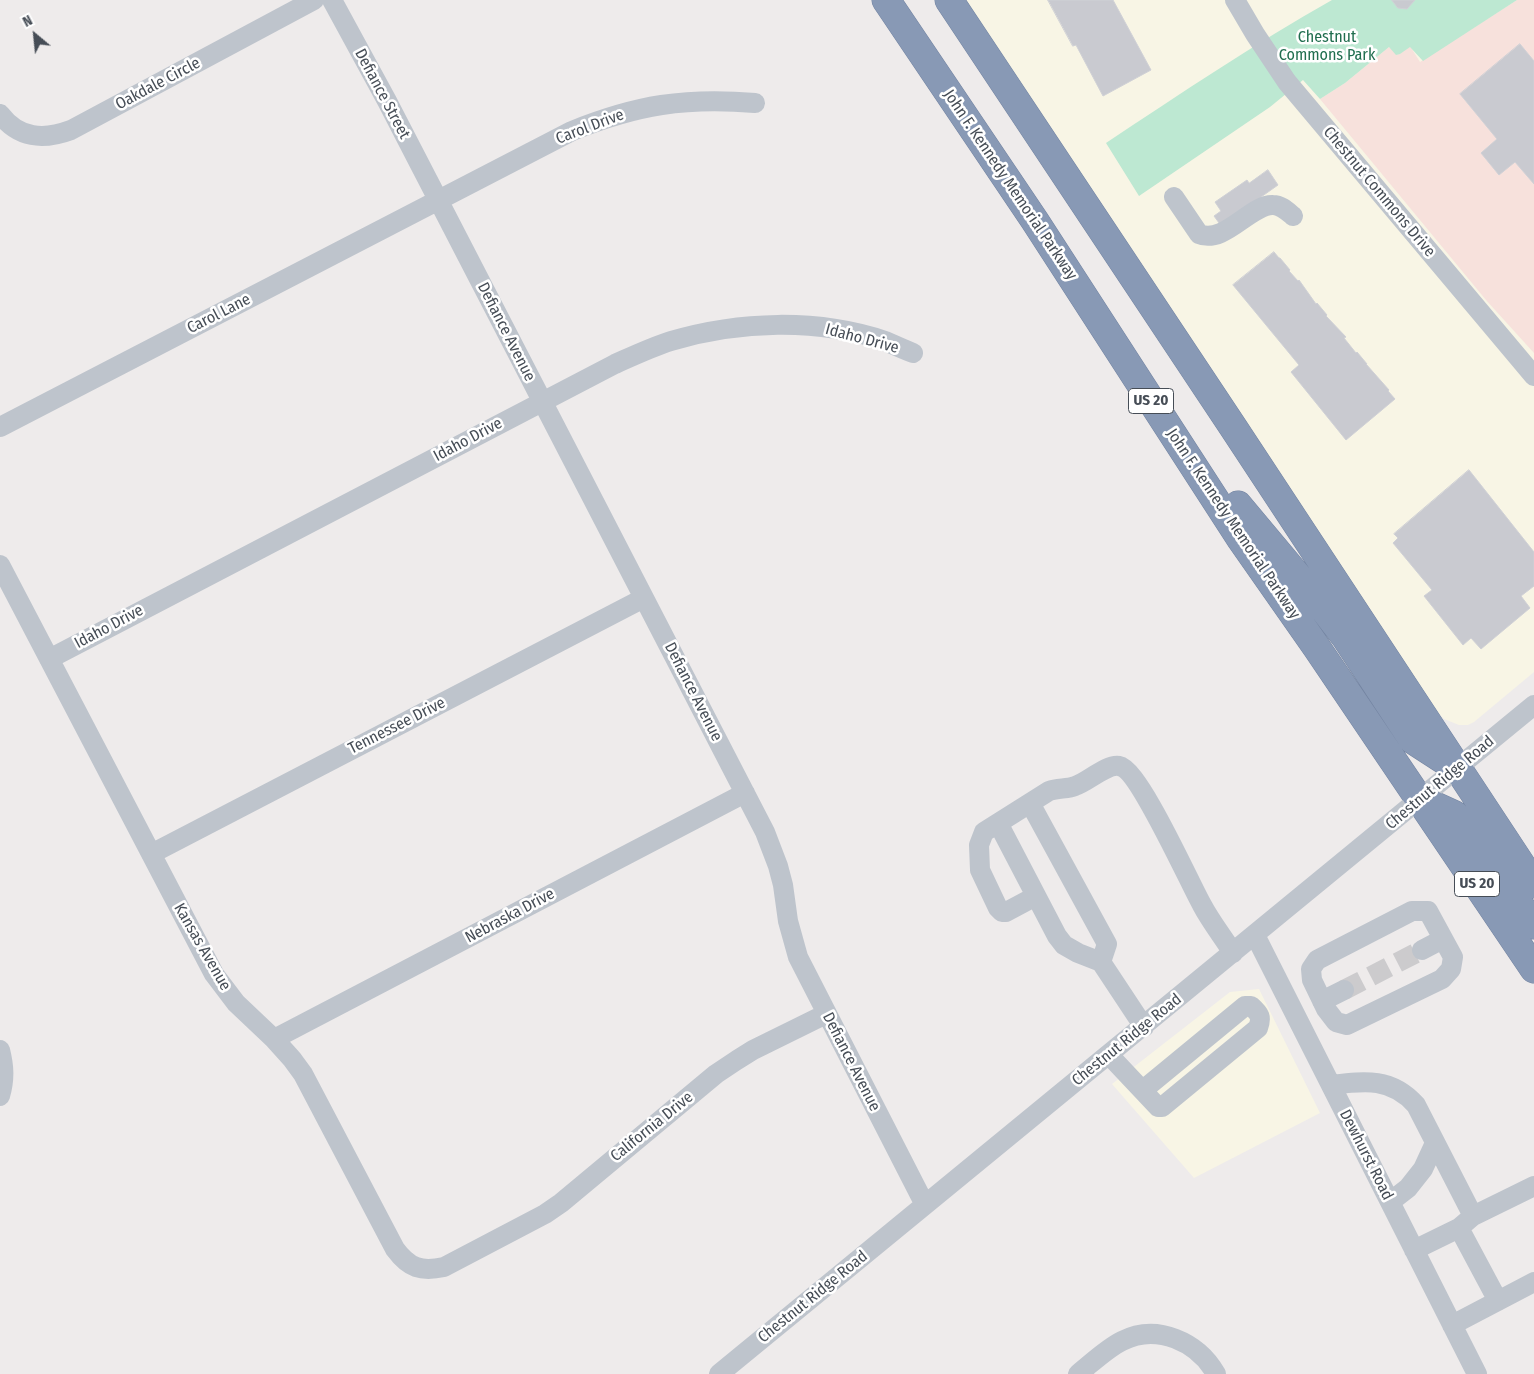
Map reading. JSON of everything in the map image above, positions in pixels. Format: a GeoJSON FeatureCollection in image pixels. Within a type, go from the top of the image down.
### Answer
{"type":"FeatureCollection","features":[{"type":"Feature","properties":{"kind":"highway","name":"John F. Kennedy Memorial Parkway"},"geometry":{"type":"LineString","coordinates":[[886,0],[1035,221],[1240,538],[1534,970]]}},
{"type":"Feature","properties":{"kind":"highway","name":"US 20"},"geometry":{"type":"LineString","coordinates":[[949,0],[1234,427],[1534,884]]}},
{"type":"Feature","properties":{"kind":"highway"},"geometry":{"type":"LineString","coordinates":[[1133,372],[1254,526],[1310,591],[1346,638],[1413,740],[1457,768]]}},
{"type":"Feature","properties":{"kind":"highway"},"geometry":{"type":"LineString","coordinates":[[1420,800],[1455,814],[1534,925]]}},
{"type":"Feature","properties":{"kind":"street","name":"Oakdale Circle"},"geometry":{"type":"LineString","coordinates":[[0,114],[11,125],[28,134],[38,136],[58,135],[71,130],[314,0]]}},
{"type":"Feature","properties":{"kind":"street","name":"Defiance Street"},"geometry":{"type":"LineString","coordinates":[[332,0],[435,194]]}},
{"type":"Feature","properties":{"kind":"street","name":"Chestnut Commons Drive"},"geometry":{"type":"LineString","coordinates":[[1235,0],[1287,82],[1534,376]]}},
{"type":"Feature","properties":{"kind":"street","name":"Carol Drive"},"geometry":{"type":"LineString","coordinates":[[435,194],[554,139],[601,120],[630,111],[661,104],[692,101],[754,102]]}},
{"type":"Feature","properties":{"kind":"street","name":"Defiance Avenue"},"geometry":{"type":"LineString","coordinates":[[435,194],[765,832],[783,884],[788,921],[798,957],[925,1205]]}},
{"type":"Feature","properties":{"kind":"street","name":"Carol Lane"},"geometry":{"type":"LineString","coordinates":[[0,428],[435,194]]}},
{"type":"Feature","properties":{"kind":"street"},"geometry":{"type":"LineString","coordinates":[[1174,197],[1199,234],[1203,236],[1216,235],[1269,205],[1280,206],[1293,216]]}},
{"type":"Feature","properties":{"kind":"street","name":"Idaho Drive"},"geometry":{"type":"LineString","coordinates":[[49,659],[641,352],[700,334],[731,328],[793,325],[854,333],[884,341],[913,353]]}},
{"type":"Feature","properties":{"kind":"street","name":"Kansas Avenue"},"geometry":{"type":"LineString","coordinates":[[0,565],[214,974],[236,1003],[292,1059],[312,1090],[395,1249],[403,1260],[411,1266],[431,1270],[444,1267],[482,1247]]}},
{"type":"Feature","properties":{"kind":"street","name":"Tennessee Drive"},"geometry":{"type":"LineString","coordinates":[[150,854],[644,598]]}},
{"type":"Feature","properties":{"kind":"street","name":"Chestnut Ridge Road"},"geometry":{"type":"LineString","coordinates":[[719,1374],[1534,705]]}},
{"type":"Feature","properties":{"kind":"street"},"geometry":{"type":"LineString","coordinates":[[1036,896],[1006,912],[1002,912],[998,908],[980,870],[979,845],[984,832],[1049,791],[1058,788],[1074,787],[1110,767],[1118,766],[1124,768],[1147,798],[1203,907],[1233,953]]}},
{"type":"Feature","properties":{"kind":"street","name":"Nebraska Drive"},"geometry":{"type":"LineString","coordinates":[[274,1039],[745,794]]}},
{"type":"Feature","properties":{"kind":"street"},"geometry":{"type":"LineString","coordinates":[[1030,803],[1107,944],[1101,962]]}},
{"type":"Feature","properties":{"kind":"street"},"geometry":{"type":"LineString","coordinates":[[998,823],[1057,936],[1064,945],[1101,962],[1144,1027]]}},
{"type":"Feature","properties":{"kind":"street"},"geometry":{"type":"LineString","coordinates":[[1412,911],[1428,911],[1453,957],[1452,969],[1442,979],[1347,1025],[1336,1022],[1324,1005],[1312,980],[1311,969],[1317,960],[1412,911]]}},
{"type":"Feature","properties":{"kind":"street","name":"Dewhurst Road"},"geometry":{"type":"LineString","coordinates":[[1255,935],[1477,1374]]}},
{"type":"Feature","properties":{"kind":"street"},"geometry":{"type":"LineString","coordinates":[[1422,950],[1443,939]]}},
{"type":"Feature","properties":{"kind":"street"},"geometry":{"type":"LineString","coordinates":[[1299,1022],[1344,990]]}},
{"type":"Feature","properties":{"kind":"street"},"geometry":{"type":"LineString","coordinates":[[1109,1055],[1143,1090],[1245,1006],[1251,1006],[1259,1013],[1284,994]]}},
{"type":"Feature","properties":{"kind":"street","name":"California Drive"},"geometry":{"type":"LineString","coordinates":[[482,1247],[545,1214],[560,1203],[716,1074],[737,1060],[826,1014]]}},
{"type":"Feature","properties":{"kind":"street"},"geometry":{"type":"LineString","coordinates":[[0,1050],[4,1066],[4,1083],[0,1096]]}},
{"type":"Feature","properties":{"kind":"street"},"geometry":{"type":"LineString","coordinates":[[1331,1085],[1364,1081],[1388,1085],[1408,1096],[1416,1105],[1435,1143],[1498,1301]]}},
{"type":"Feature","properties":{"kind":"street"},"geometry":{"type":"LineString","coordinates":[[1390,1202],[1408,1188],[1423,1168],[1435,1143]]}},
{"type":"Feature","properties":{"kind":"street"},"geometry":{"type":"LineString","coordinates":[[1414,1250],[1534,1186]]}},
{"type":"Feature","properties":{"kind":"street"},"geometry":{"type":"LineString","coordinates":[[1452,1325],[1534,1282]]}},
{"type":"Feature","properties":{"kind":"street"},"geometry":{"type":"LineString","coordinates":[[1078,1374],[1107,1350],[1124,1340],[1142,1335],[1160,1335],[1178,1339],[1199,1352],[1212,1366],[1216,1374]]}},
{"type":"Feature","properties":{"kind":"shaded area"},"geometry":{"type":"Polygon","coordinates":[[[966,0],[1534,0],[1534,672],[1474,722],[1468,725],[1459,725],[1444,719],[1439,714],[966,0]]]}},
{"type":"Feature","properties":{"kind":"shaded area"},"geometry":{"type":"Polygon","coordinates":[[[1517,0],[1534,0],[1534,353],[1486,300],[1320,99],[1345,83],[1389,47],[1400,54],[1410,46],[1420,62],[1517,0]]]}},
{"type":"Feature","properties":{"kind":"shaded area"},"geometry":{"type":"Polygon","coordinates":[[[1259,989],[1320,1113],[1194,1178],[1112,1084],[1230,992],[1259,989]]]}},
{"type":"Feature","properties":{"kind":"green space","name":"Chestnut Commons Park"},"geometry":{"type":"Polygon","coordinates":[[[1332,0],[1517,0],[1423,61],[1410,47],[1396,55],[1389,47],[1345,83],[1320,99],[1303,80],[1270,107],[1139,196],[1106,143],[1189,88],[1332,0]]]}},
{"type":"Feature","properties":{"kind":"building"},"geometry":{"type":"Polygon","coordinates":[[[1048,0],[1113,0],[1151,70],[1103,96],[1076,45],[1073,46],[1048,0]]]}},
{"type":"Feature","properties":{"kind":"building"},"geometry":{"type":"Polygon","coordinates":[[[1392,0],[1415,0],[1407,9],[1398,8],[1392,0]]]}},
{"type":"Feature","properties":{"kind":"building"},"geometry":{"type":"Polygon","coordinates":[[[1520,44],[1534,61],[1534,184],[1515,162],[1499,175],[1481,153],[1497,139],[1460,94],[1520,44]]]}},
{"type":"Feature","properties":{"kind":"building"},"geometry":{"type":"Polygon","coordinates":[[[1268,170],[1278,185],[1261,197],[1263,199],[1222,227],[1214,216],[1221,211],[1215,202],[1247,180],[1249,183],[1268,170]]]}},
{"type":"Feature","properties":{"kind":"building"},"geometry":{"type":"Polygon","coordinates":[[[1274,252],[1299,280],[1326,316],[1346,337],[1344,338],[1395,399],[1346,440],[1291,372],[1299,365],[1233,285],[1274,252]]]}},
{"type":"Feature","properties":{"kind":"building"},"geometry":{"type":"Polygon","coordinates":[[[1469,470],[1534,552],[1534,586],[1521,596],[1530,608],[1481,649],[1471,638],[1463,645],[1424,596],[1432,590],[1393,543],[1398,538],[1394,534],[1469,470]]]}},
{"type":"Feature","properties":{"kind":"tunnel"},"geometry":{"type":"LineString","coordinates":[[1344,990],[1422,950]]}}]}
